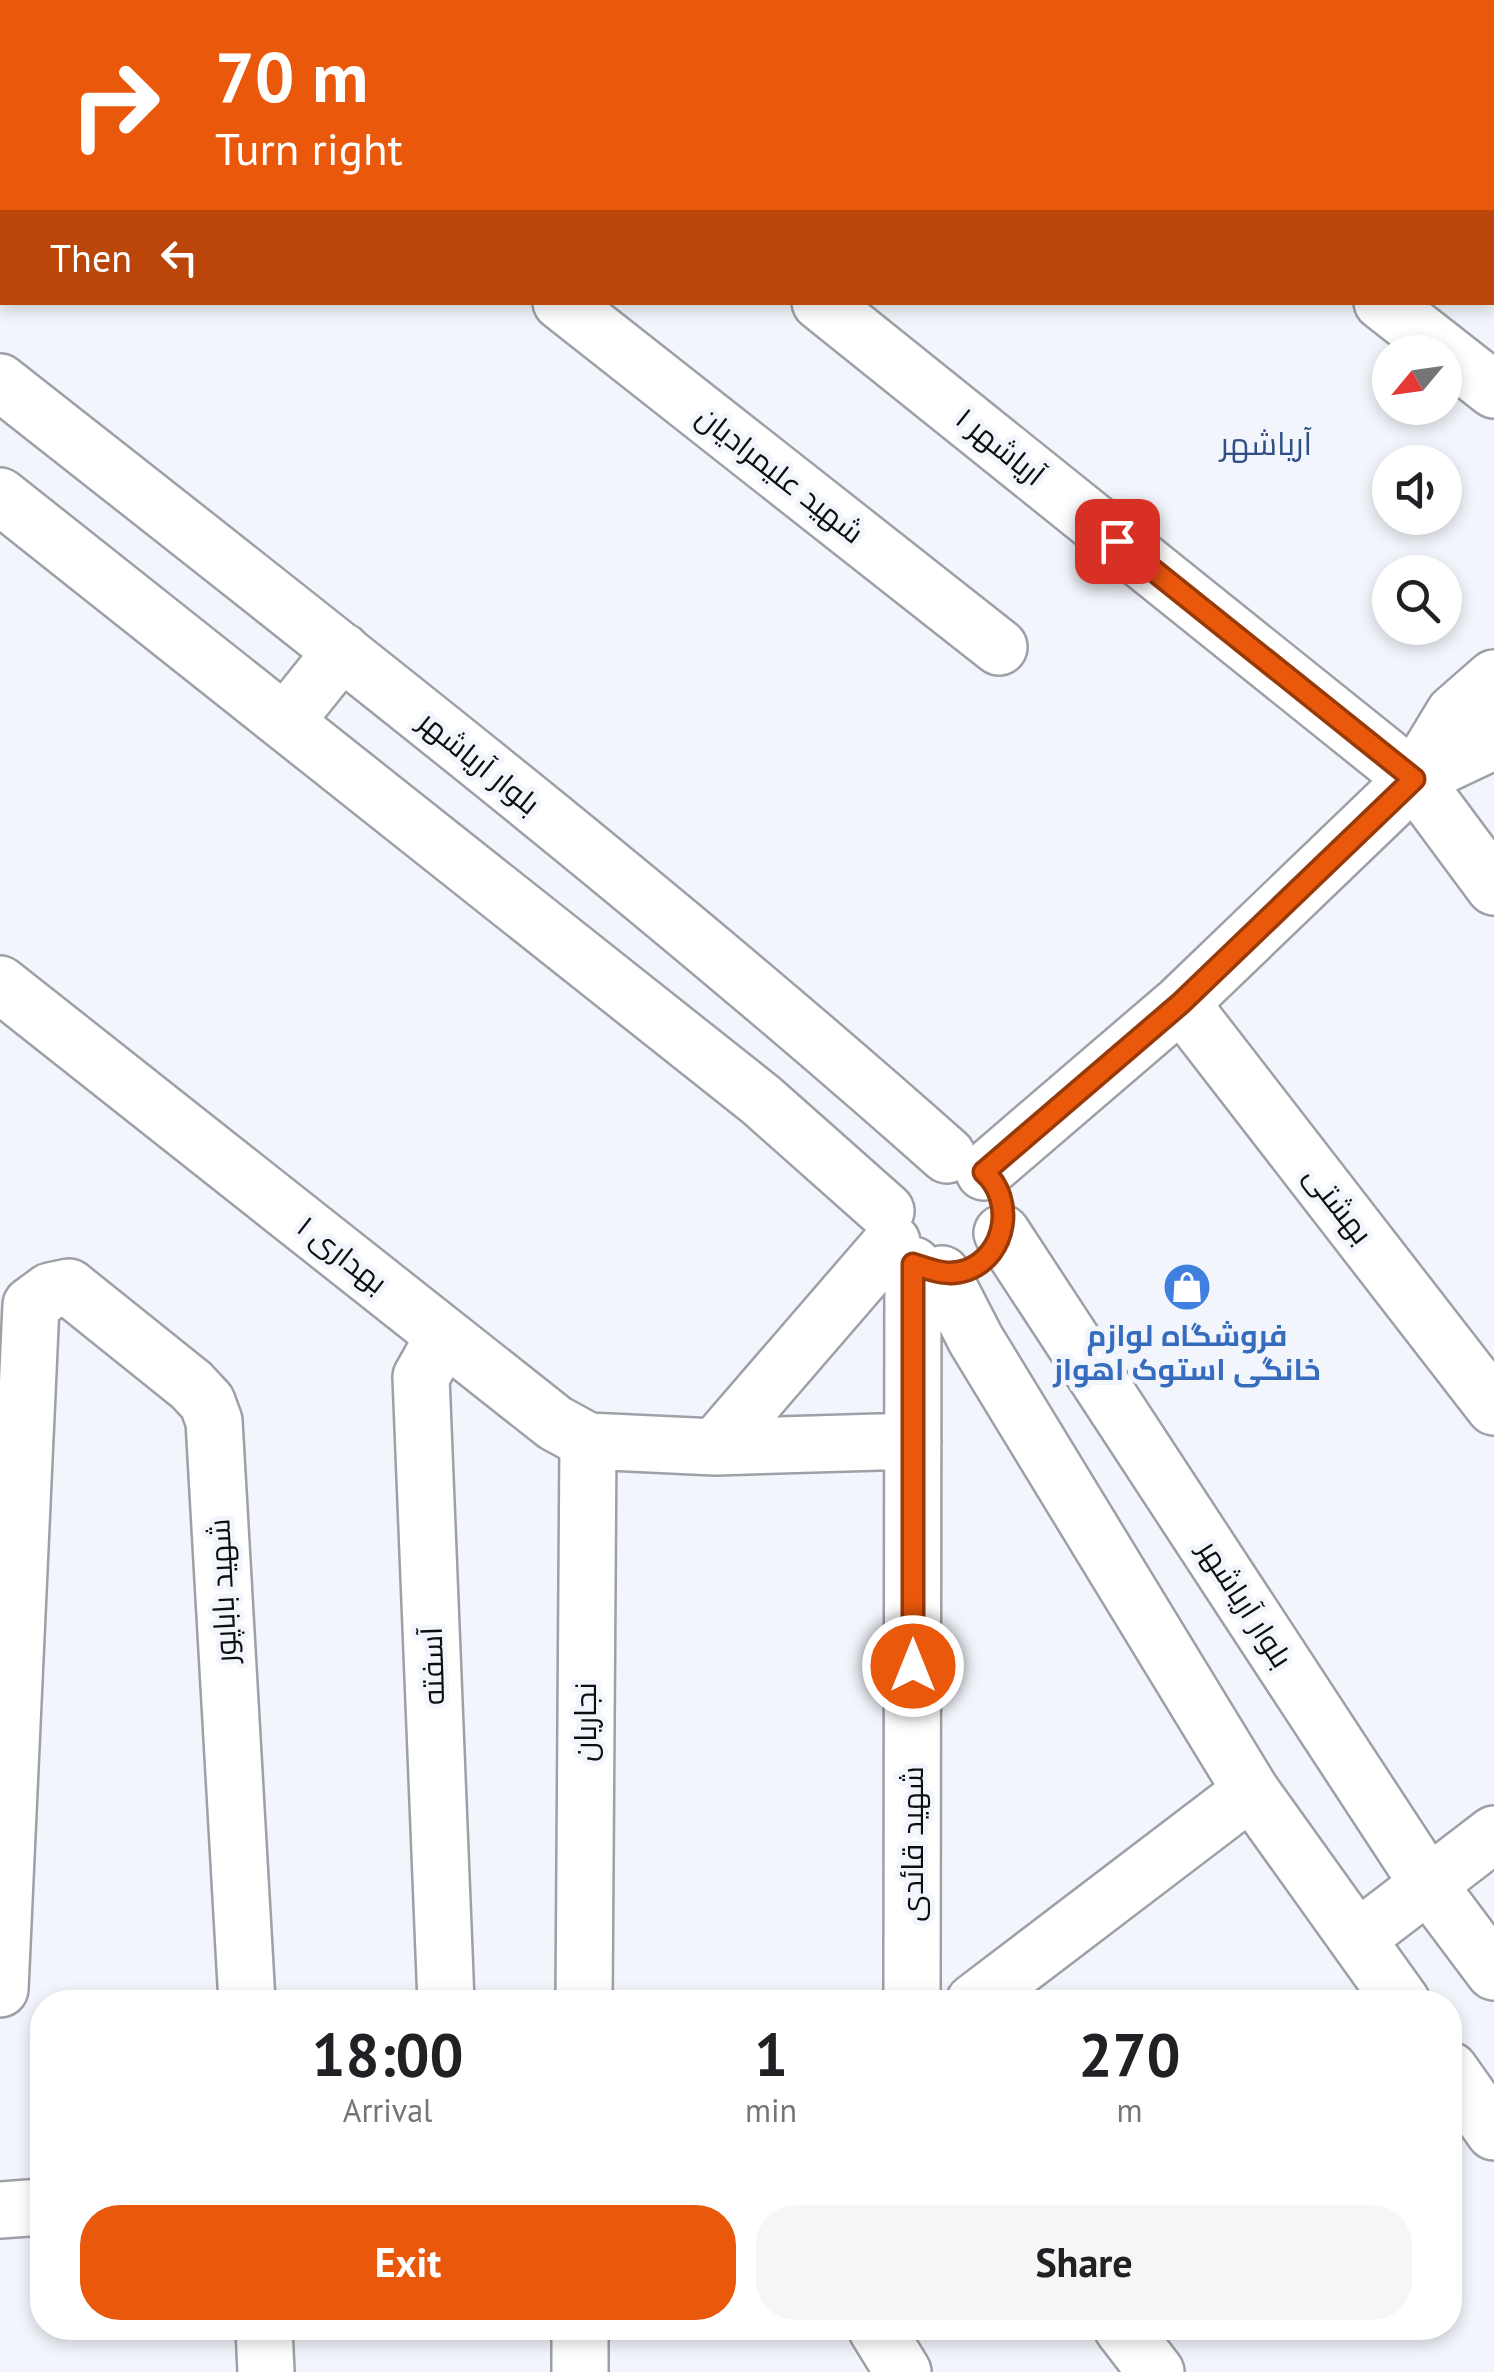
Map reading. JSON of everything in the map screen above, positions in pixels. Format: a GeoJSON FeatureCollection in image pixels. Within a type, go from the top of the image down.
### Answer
{"type":"FeatureCollection","features":[{"type":"Feature","properties":{"kind":"street","name":"شهید علیمرادیان"},"geometry":{"type":"LineString","coordinates":[[565,305],[999,647]]}},
{"type":"Feature","properties":{"kind":"street","name":"آریاشهر ۱"},"geometry":{"type":"LineString","coordinates":[[824,305],[1414,779],[1494,887]]}},
{"type":"Feature","properties":{"kind":"street"},"geometry":{"type":"LineString","coordinates":[[1386,305],[1494,390]]}},
{"type":"Feature","properties":{"kind":"street","name":"بلوار آریاشهر"},"geometry":{"type":"LineString","coordinates":[[0,382],[342,650],[966,1164]]}},
{"type":"Feature","properties":{"kind":"street"},"geometry":{"type":"LineString","coordinates":[[0,496],[761,1100],[908,1248],[976,1340],[1250,1790],[1393,1990]]}},
{"type":"Feature","properties":{"kind":"street"},"geometry":{"type":"LineString","coordinates":[[285,722],[342,650]]}},
{"type":"Feature","properties":{"kind":"street"},"geometry":{"type":"LineString","coordinates":[[966,1164],[1181,1003],[1414,779],[1454,714],[1494,678]]}},
{"type":"Feature","properties":{"kind":"street"},"geometry":{"type":"LineString","coordinates":[[1414,779],[1494,741]]}},
{"type":"Feature","properties":{"kind":"street","name":"بهداری ۱"},"geometry":{"type":"LineString","coordinates":[[0,984],[555,1423],[588,1441],[715,1447],[913,1441]]}},
{"type":"Feature","properties":{"kind":"street","name":"بهشتی"},"geometry":{"type":"LineString","coordinates":[[1181,1003],[1494,1407]]}},
{"type":"Feature","properties":{"kind":"street"},"geometry":{"type":"LineString","coordinates":[[918,1162],[966,1164],[994,1180],[1004,1206],[1002,1233],[989,1255],[968,1270],[908,1248],[895,1182],[918,1162]]}},
{"type":"Feature","properties":{"kind":"street","name":"بلوار آریاشهر"},"geometry":{"type":"LineString","coordinates":[[1002,1233],[1428,1884],[1494,1972]]}},
{"type":"Feature","properties":{"kind":"street"},"geometry":{"type":"LineString","coordinates":[[715,1447],[908,1248]]}},
{"type":"Feature","properties":{"kind":"street","name":"شهید قائدی"},"geometry":{"type":"LineString","coordinates":[[908,1248],[913,1441],[912,1990]]}},
{"type":"Feature","properties":{"kind":"street","name":"شهید باباپور"},"geometry":{"type":"LineString","coordinates":[[16,1303],[68,1287],[192,1385],[206,1402],[214,1421],[245,1990]]}},
{"type":"Feature","properties":{"kind":"street"},"geometry":{"type":"LineString","coordinates":[[0,1989],[16,1303]]}},
{"type":"Feature","properties":{"kind":"street","name":"آسفته"},"geometry":{"type":"LineString","coordinates":[[444,1336],[421,1377],[446,1990]]}},
{"type":"Feature","properties":{"kind":"street","name":"نجاریان"},"geometry":{"type":"LineString","coordinates":[[584,1990],[588,1441]]}},
{"type":"Feature","properties":{"kind":"street"},"geometry":{"type":"LineString","coordinates":[[990,1990],[1250,1790]]}},
{"type":"Feature","properties":{"kind":"street"},"geometry":{"type":"LineString","coordinates":[[1357,1939],[1494,1834]]}},
{"type":"Feature","properties":{"kind":"street"},"geometry":{"type":"LineString","coordinates":[[1462,2087],[1494,2132]]}},
{"type":"Feature","properties":{"kind":"street"},"geometry":{"type":"LineString","coordinates":[[0,2210],[30,2208]]}},
{"type":"Feature","properties":{"kind":"street"},"geometry":{"type":"LineString","coordinates":[[265,2340],[266,2372]]}},
{"type":"Feature","properties":{"kind":"street"},"geometry":{"type":"LineString","coordinates":[[580,2340],[580,2372]]}},
{"type":"Feature","properties":{"kind":"street"},"geometry":{"type":"LineString","coordinates":[[883,2340],[903,2372]]}},
{"type":"Feature","properties":{"kind":"street"},"geometry":{"type":"LineString","coordinates":[[1131,2340],[1156,2372]]}},
{"type":"Feature","properties":{"kind":"place","name":"فروشگاه لوازم خانگی استوک اهواز"},"geometry":{"type":"Point","coordinates":[1187,1287]}},
{"type":"Feature","properties":{"kind":"district","name":"آریاشهر"},"geometry":{"type":"Point","coordinates":[1266,444]}},
{"type":"Feature","properties":{"kind":"route"},"geometry":{"type":"LineString","coordinates":[[913,1666],[913,1264],[942,1274],[968,1270],[989,1255],[1002,1233],[1004,1206],[994,1180],[984,1172],[1181,1003],[1414,779],[1117,541]]}}]}
